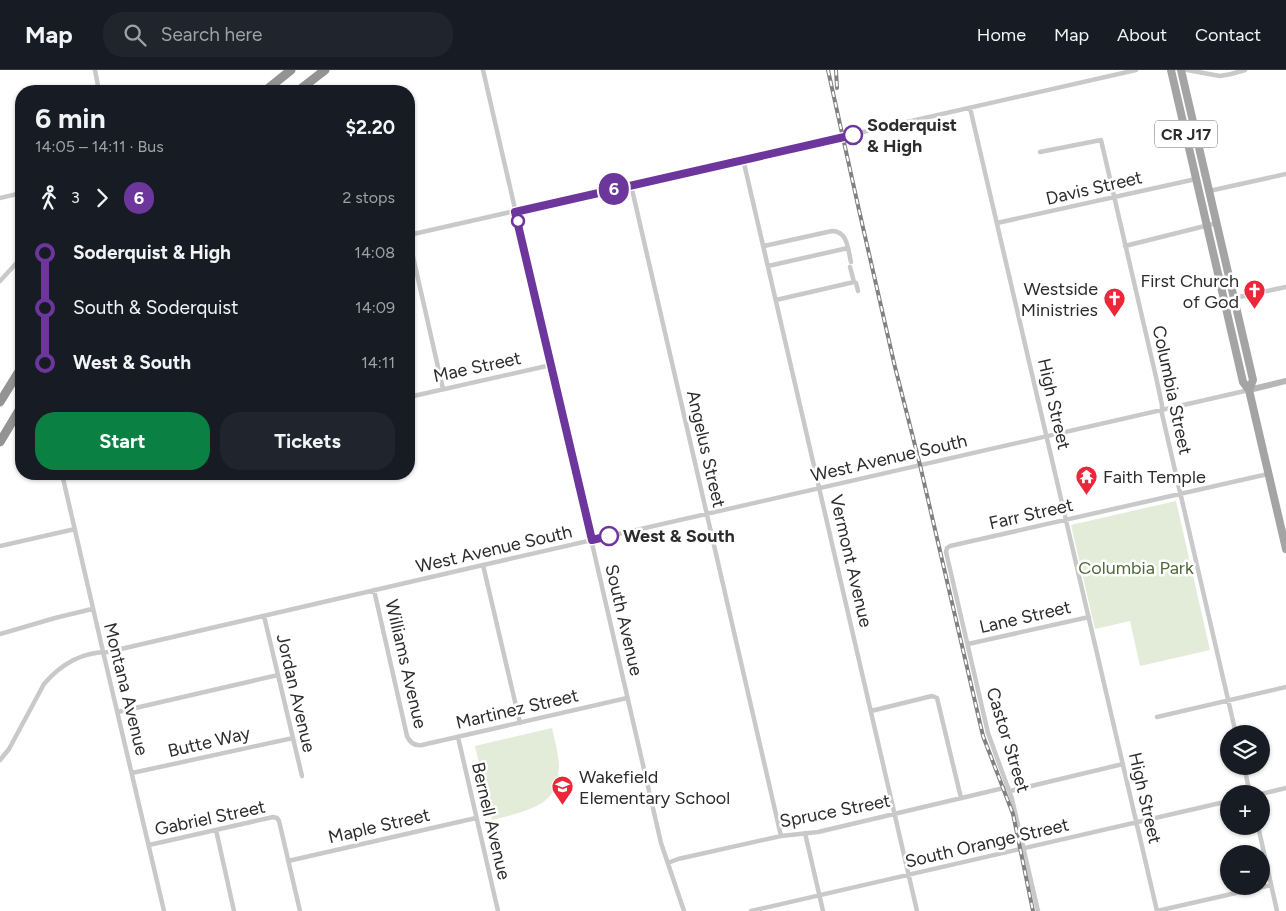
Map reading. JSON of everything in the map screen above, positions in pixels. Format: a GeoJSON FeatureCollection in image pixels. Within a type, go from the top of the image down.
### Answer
{"type":"FeatureCollection","features":[{"type":"Feature","properties":{"kind":"highway"},"geometry":{"type":"LineString","coordinates":[[272,85],[291,70]]}},
{"type":"Feature","properties":{"kind":"highway"},"geometry":{"type":"LineString","coordinates":[[306,85],[325,70]]}},
{"type":"Feature","properties":{"kind":"highway"},"geometry":{"type":"LineString","coordinates":[[0,402],[15,378]]}},
{"type":"Feature","properties":{"kind":"highway"},"geometry":{"type":"LineString","coordinates":[[0,442],[15,417]]}},
{"type":"Feature","properties":{"kind":"main road","name":"CR J17"},"geometry":{"type":"LineString","coordinates":[[1171,70],[1243,382],[1249,390]]}},
{"type":"Feature","properties":{"kind":"main road","name":"CR J17"},"geometry":{"type":"LineString","coordinates":[[1181,70],[1253,380],[1249,390]]}},
{"type":"Feature","properties":{"kind":"main road"},"geometry":{"type":"LineString","coordinates":[[1249,390],[1286,548]]}},
{"type":"Feature","properties":{"kind":"street"},"geometry":{"type":"LineString","coordinates":[[95,70],[99,85]]}},
{"type":"Feature","properties":{"kind":"street","name":"South Avenue"},"geometry":{"type":"LineString","coordinates":[[483,70],[661,842],[684,911]]}},
{"type":"Feature","properties":{"kind":"street"},"geometry":{"type":"LineString","coordinates":[[415,234],[1136,70]]}},
{"type":"Feature","properties":{"kind":"street"},"geometry":{"type":"LineString","coordinates":[[1187,70],[1220,76],[1245,70]]}},
{"type":"Feature","properties":{"kind":"street","name":"High Street"},"geometry":{"type":"LineString","coordinates":[[970,108],[1157,911]]}},
{"type":"Feature","properties":{"kind":"street","name":"Columbia Street"},"geometry":{"type":"LineString","coordinates":[[1040,152],[1100,140],[1156,377],[1162,414],[1234,725]]}},
{"type":"Feature","properties":{"kind":"street","name":"Vermont Avenue"},"geometry":{"type":"LineString","coordinates":[[744,159],[917,911]]}},
{"type":"Feature","properties":{"kind":"street"},"geometry":{"type":"LineString","coordinates":[[1209,191],[1286,174]]}},
{"type":"Feature","properties":{"kind":"street","name":"Davis Street"},"geometry":{"type":"LineString","coordinates":[[997,223],[1196,179]]}},
{"type":"Feature","properties":{"kind":"street","name":"Angelus Street"},"geometry":{"type":"LineString","coordinates":[[631,185],[781,836]]}},
{"type":"Feature","properties":{"kind":"street"},"geometry":{"type":"LineString","coordinates":[[0,198],[15,194]]}},
{"type":"Feature","properties":{"kind":"street"},"geometry":{"type":"LineString","coordinates":[[1125,246],[1216,223]]}},
{"type":"Feature","properties":{"kind":"street"},"geometry":{"type":"LineString","coordinates":[[764,246],[835,231],[839,232],[844,237],[848,248],[854,282],[857,284],[858,291]]}},
{"type":"Feature","properties":{"kind":"street"},"geometry":{"type":"LineString","coordinates":[[768,266],[848,248]]}},
{"type":"Feature","properties":{"kind":"street"},"geometry":{"type":"LineString","coordinates":[[0,282],[15,265]]}},
{"type":"Feature","properties":{"kind":"street"},"geometry":{"type":"LineString","coordinates":[[415,265],[443,389]]}},
{"type":"Feature","properties":{"kind":"street"},"geometry":{"type":"LineString","coordinates":[[776,300],[854,282]]}},
{"type":"Feature","properties":{"kind":"street"},"geometry":{"type":"LineString","coordinates":[[1234,298],[1286,287]]}},
{"type":"Feature","properties":{"kind":"street","name":"Mae Street"},"geometry":{"type":"LineString","coordinates":[[415,396],[551,365]]}},
{"type":"Feature","properties":{"kind":"street"},"geometry":{"type":"LineString","coordinates":[[1249,390],[1286,381]]}},
{"type":"Feature","properties":{"kind":"street","name":"West Avenue South"},"geometry":{"type":"LineString","coordinates":[[0,760],[9,748],[40,689],[51,675],[74,659],[1249,390]]}},
{"type":"Feature","properties":{"kind":"street","name":"Farr Street"},"geometry":{"type":"LineString","coordinates":[[947,548],[1268,474]]}},
{"type":"Feature","properties":{"kind":"street","name":"Montana Avenue"},"geometry":{"type":"LineString","coordinates":[[63,480],[164,911]]}},
{"type":"Feature","properties":{"kind":"street"},"geometry":{"type":"LineString","coordinates":[[0,546],[74,529]]}},
{"type":"Feature","properties":{"kind":"street","name":"Castor Street"},"geometry":{"type":"LineString","coordinates":[[947,548],[946,552],[989,737],[1014,806],[1038,911]]}},
{"type":"Feature","properties":{"kind":"street"},"geometry":{"type":"LineString","coordinates":[[483,565],[520,723]]}},
{"type":"Feature","properties":{"kind":"street","name":"Williams Avenue"},"geometry":{"type":"LineString","coordinates":[[374,590],[407,736],[413,744]]}},
{"type":"Feature","properties":{"kind":"street"},"geometry":{"type":"LineString","coordinates":[[0,634],[92,609]]}},
{"type":"Feature","properties":{"kind":"street","name":"Jordan Avenue"},"geometry":{"type":"LineString","coordinates":[[264,616],[302,776]]}},
{"type":"Feature","properties":{"kind":"street","name":"Lane Street"},"geometry":{"type":"LineString","coordinates":[[968,644],[1088,617]]}},
{"type":"Feature","properties":{"kind":"street"},"geometry":{"type":"LineString","coordinates":[[118,712],[278,675]]}},
{"type":"Feature","properties":{"kind":"street"},"geometry":{"type":"LineString","coordinates":[[1156,717],[1286,687]]}},
{"type":"Feature","properties":{"kind":"street"},"geometry":{"type":"LineString","coordinates":[[871,711],[932,696],[937,698],[961,798]]}},
{"type":"Feature","properties":{"kind":"street","name":"Martinez Street"},"geometry":{"type":"LineString","coordinates":[[413,744],[422,745],[627,698]]}},
{"type":"Feature","properties":{"kind":"street","name":"Bernell Avenue"},"geometry":{"type":"LineString","coordinates":[[458,737],[498,911]]}},
{"type":"Feature","properties":{"kind":"street","name":"Butte Way"},"geometry":{"type":"LineString","coordinates":[[132,774],[293,738]]}},
{"type":"Feature","properties":{"kind":"street","name":"Spruce Street"},"geometry":{"type":"LineString","coordinates":[[668,863],[678,859],[781,836],[806,834],[961,798],[1123,764]]}},
{"type":"Feature","properties":{"kind":"street"},"geometry":{"type":"LineString","coordinates":[[1270,792],[1286,788]]}},
{"type":"Feature","properties":{"kind":"street","name":"South Orange Street"},"geometry":{"type":"LineString","coordinates":[[751,911],[1220,803]]}},
{"type":"Feature","properties":{"kind":"street","name":"Gabriel Street"},"geometry":{"type":"LineString","coordinates":[[148,845],[273,817],[279,821],[288,860]]}},
{"type":"Feature","properties":{"kind":"street","name":"Maple Street"},"geometry":{"type":"LineString","coordinates":[[288,860],[476,818]]}},
{"type":"Feature","properties":{"kind":"street"},"geometry":{"type":"LineString","coordinates":[[216,830],[234,911]]}},
{"type":"Feature","properties":{"kind":"street"},"geometry":{"type":"LineString","coordinates":[[806,834],[823,911]]}},
{"type":"Feature","properties":{"kind":"street"},"geometry":{"type":"LineString","coordinates":[[1260,835],[1277,911]]}},
{"type":"Feature","properties":{"kind":"street"},"geometry":{"type":"LineString","coordinates":[[288,860],[300,911]]}},
{"type":"Feature","properties":{"kind":"street"},"geometry":{"type":"LineString","coordinates":[[1157,911],[1271,885]]}},
{"type":"Feature","properties":{"kind":"green space","name":"Columbia Park"},"geometry":{"type":"Polygon","coordinates":[[[1176,501],[1210,650],[1140,666],[1130,621],[1095,629],[1071,525],[1176,501]]]}},
{"type":"Feature","properties":{"kind":"green space"},"geometry":{"type":"Polygon","coordinates":[[[552,728],[559,770],[552,793],[547,799],[533,808],[492,820],[475,746],[552,728]]]}},
{"type":"Feature","properties":{"kind":"railway"},"geometry":{"type":"LineString","coordinates":[[828,70],[895,367],[920,465],[983,736],[1013,814],[1033,911]]}},
{"type":"Feature","properties":{"kind":"railway"},"geometry":{"type":"LineString","coordinates":[[836,70],[837,88]]}},
{"type":"Feature","properties":{"kind":"bus line","name":"6"},"geometry":{"type":"LineString","coordinates":[[609,536],[592,540],[515,212],[853,135]]}},
{"type":"Feature","properties":{"kind":"place","name":"Soderquist & High"},"geometry":{"type":"Point","coordinates":[853,135]}},
{"type":"Feature","properties":{"kind":"place","name":"First Church of God"},"geometry":{"type":"Point","coordinates":[1255,310]}},
{"type":"Feature","properties":{"kind":"place","name":"Westside Ministries"},"geometry":{"type":"Point","coordinates":[1114,318]}},
{"type":"Feature","properties":{"kind":"place","name":"Faith Temple"},"geometry":{"type":"Point","coordinates":[1087,496]}},
{"type":"Feature","properties":{"kind":"place","name":"West & South"},"geometry":{"type":"Point","coordinates":[609,536]}},
{"type":"Feature","properties":{"kind":"place","name":"Wakefield Elementary School"},"geometry":{"type":"Point","coordinates":[563,806]}}]}
